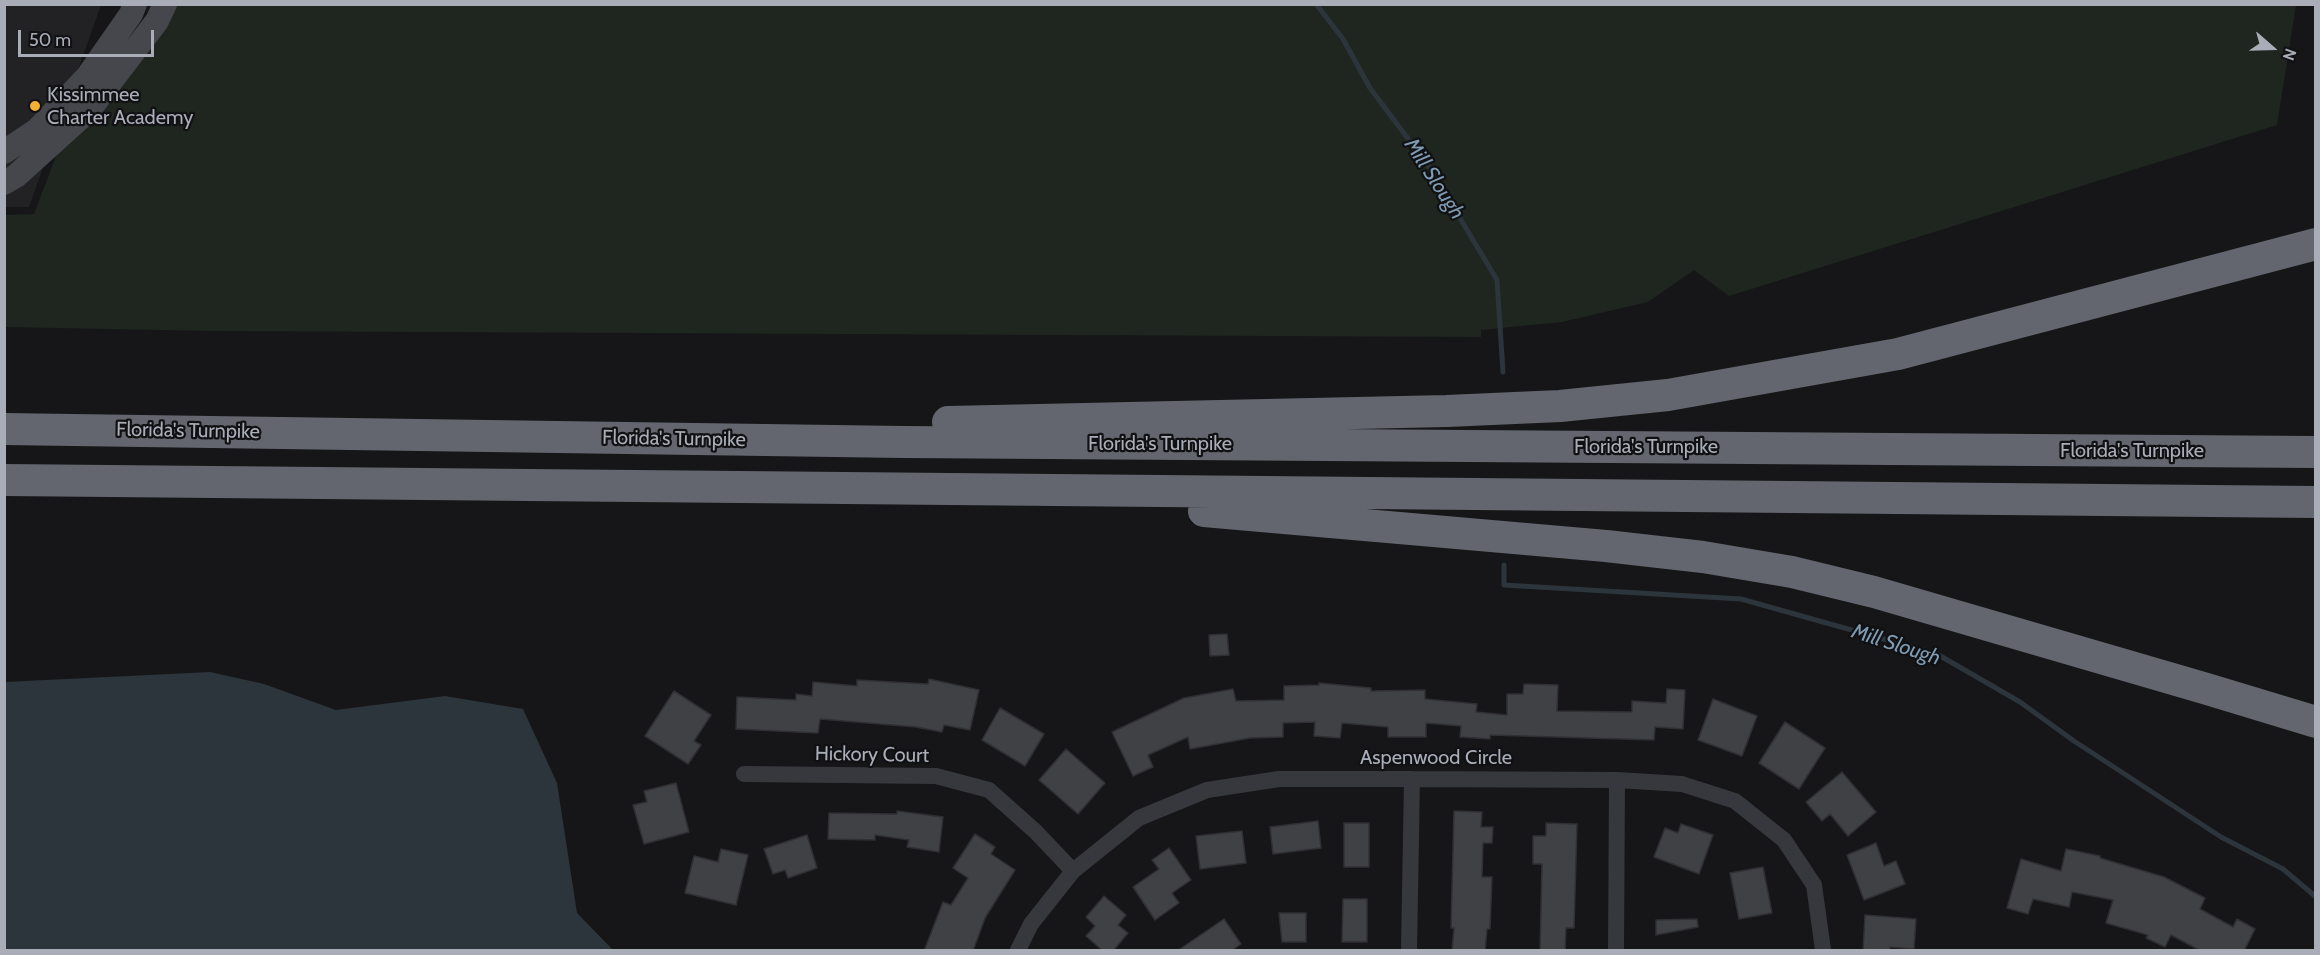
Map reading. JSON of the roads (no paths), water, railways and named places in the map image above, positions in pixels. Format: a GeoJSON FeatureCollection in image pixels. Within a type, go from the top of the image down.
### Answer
{"type":"FeatureCollection","features":[{"type":"Feature","properties":{"kind":"highway"},"geometry":{"type":"LineString","coordinates":[[471,435],[1447,411],[1571,405],[1668,395],[1898,354],[2316,244]]}},
{"type":"Feature","properties":{"kind":"highway","name":"Florida's Turnpike"},"geometry":{"type":"LineString","coordinates":[[4,429],[903,442],[2316,452]]}},
{"type":"Feature","properties":{"kind":"highway"},"geometry":{"type":"LineString","coordinates":[[4,480],[2316,502]]}},
{"type":"Feature","properties":{"kind":"highway"},"geometry":{"type":"LineString","coordinates":[[1040,490],[1160,507],[1606,546],[1703,557],[1792,572],[1897,599],[2316,722]]}},
{"type":"Feature","properties":{"kind":"street"},"geometry":{"type":"LineString","coordinates":[[4,152],[37,130],[87,77],[131,14],[135,4]]}},
{"type":"Feature","properties":{"kind":"street"},"geometry":{"type":"LineString","coordinates":[[4,183],[16,176],[90,109],[157,21],[165,4]]}},
{"type":"Feature","properties":{"kind":"street","name":"Hickory Court"},"geometry":{"type":"LineString","coordinates":[[744,774],[936,776],[989,790],[1036,832],[1072,872]]}},
{"type":"Feature","properties":{"kind":"street","name":"Aspenwood Circle"},"geometry":{"type":"LineString","coordinates":[[1018,951],[1031,924],[1072,872],[1139,818],[1207,790],[1279,779],[1617,780],[1682,784],[1735,801],[1785,840],[1814,885],[1823,951]]}},
{"type":"Feature","properties":{"kind":"street"},"geometry":{"type":"LineString","coordinates":[[1409,951],[1412,779]]}},
{"type":"Feature","properties":{"kind":"street"},"geometry":{"type":"LineString","coordinates":[[1616,951],[1617,780]]}},
{"type":"Feature","properties":{"kind":"waterway","name":"Mill Slough"},"geometry":{"type":"LineString","coordinates":[[1316,4],[1343,39],[1370,88],[1430,168],[1497,280],[1503,372]]}},
{"type":"Feature","properties":{"kind":"waterway","name":"Mill Slough"},"geometry":{"type":"LineString","coordinates":[[1504,565],[1504,585],[1741,599],[1937,654],[2020,702],[2074,741],[2221,837],[2283,869],[2316,897]]}},
{"type":"Feature","properties":{"kind":"place","name":"Kissimmee Charter Academy"},"geometry":{"type":"Point","coordinates":[35,106]}}]}
